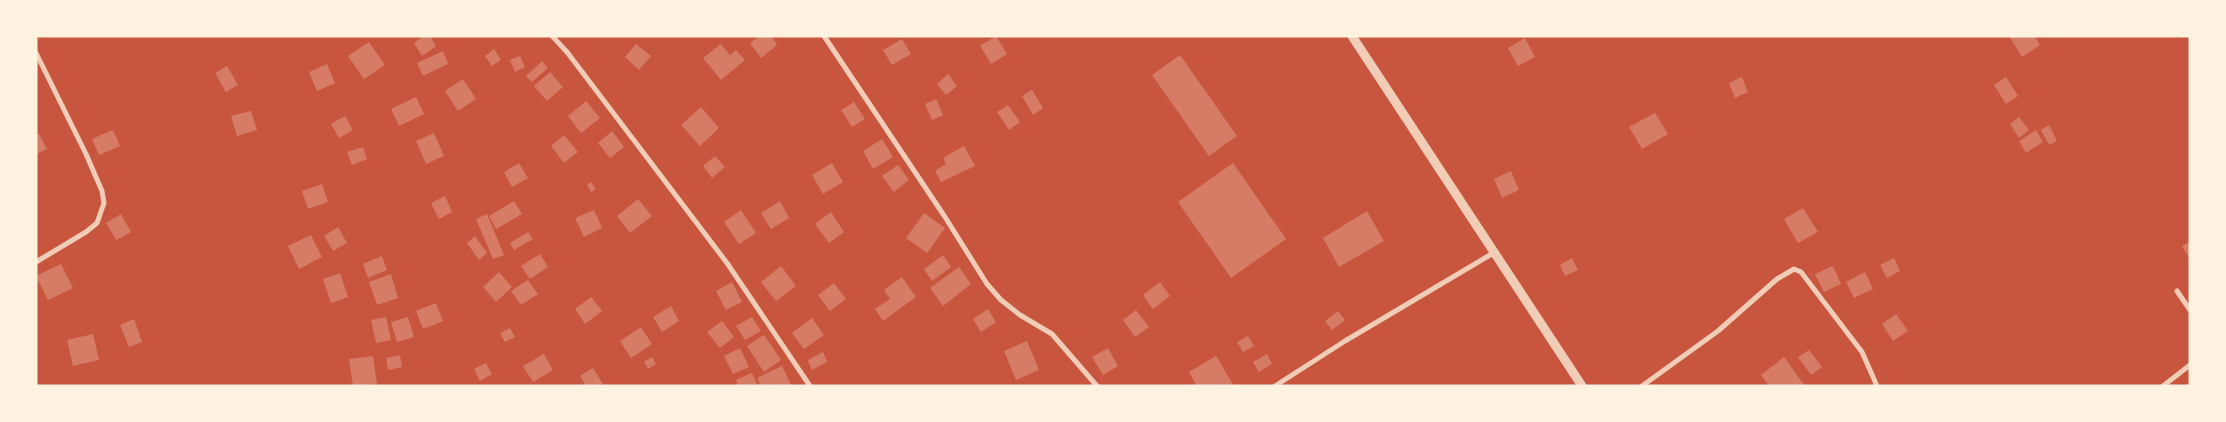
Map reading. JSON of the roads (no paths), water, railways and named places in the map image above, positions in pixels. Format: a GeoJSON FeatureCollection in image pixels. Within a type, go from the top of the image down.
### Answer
{"type":"FeatureCollection","features":[{"type":"Feature","properties":{"kind":"street"},"geometry":{"type":"LineString","coordinates":[[552,36],[567,52],[727,263],[810,386]]}},
{"type":"Feature","properties":{"kind":"street"},"geometry":{"type":"LineString","coordinates":[[824,36],[946,217],[987,284],[1001,300],[1020,315],[1052,334],[1097,386]]}},
{"type":"Feature","properties":{"kind":"street"},"geometry":{"type":"LineString","coordinates":[[1352,36],[1582,386]]}},
{"type":"Feature","properties":{"kind":"street"},"geometry":{"type":"LineString","coordinates":[[36,53],[86,154],[102,191],[104,203],[97,223],[86,232],[36,262]]}},
{"type":"Feature","properties":{"kind":"street"},"geometry":{"type":"LineString","coordinates":[[1275,386],[1345,340],[1495,252]]}},
{"type":"Feature","properties":{"kind":"street"},"geometry":{"type":"LineString","coordinates":[[1642,386],[1718,331],[1776,279],[1794,269],[1801,272],[1862,352],[1876,386]]}},
{"type":"Feature","properties":{"kind":"street"},"geometry":{"type":"LineString","coordinates":[[2177,292],[2190,310]]}},
{"type":"Feature","properties":{"kind":"street"},"geometry":{"type":"LineString","coordinates":[[2163,386],[2190,365]]}}]}
